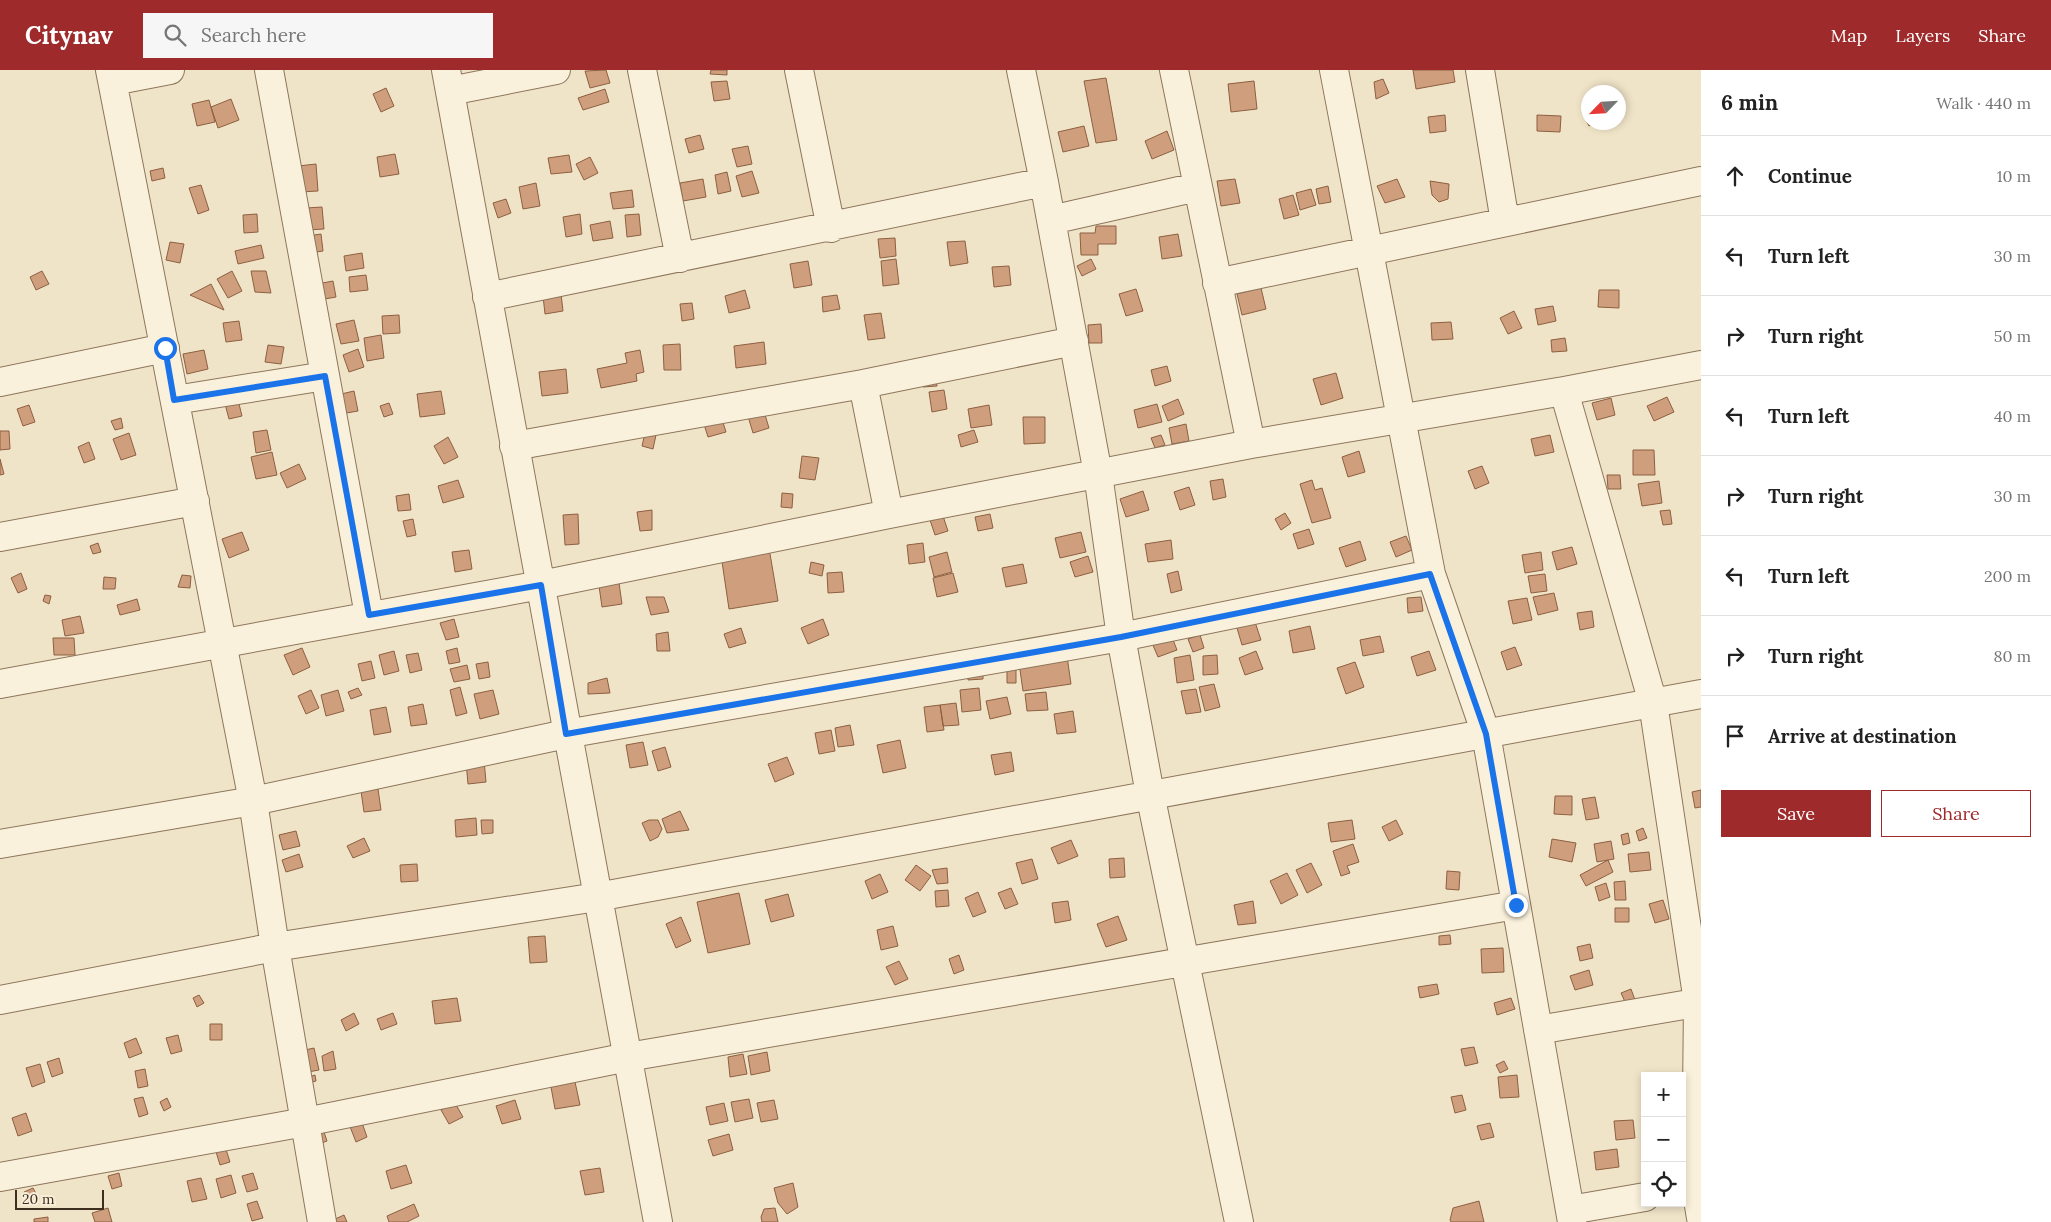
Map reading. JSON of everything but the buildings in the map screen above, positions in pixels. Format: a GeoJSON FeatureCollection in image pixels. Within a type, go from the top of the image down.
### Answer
{"type":"FeatureCollection","features":[{"type":"Feature","properties":{"kind":"street"},"geometry":{"type":"LineString","coordinates":[[170,70],[112,76],[253,801],[274,948],[322,1222]]}},
{"type":"Feature","properties":{"kind":"street"},"geometry":{"type":"LineString","coordinates":[[269,70],[369,615]]}},
{"type":"Feature","properties":{"kind":"street"},"geometry":{"type":"LineString","coordinates":[[556,70],[448,81],[541,585],[566,734],[628,1057],[655,1221]]}},
{"type":"Feature","properties":{"kind":"street"},"geometry":{"type":"LineString","coordinates":[[642,70],[680,258]]}},
{"type":"Feature","properties":{"kind":"street"},"geometry":{"type":"LineString","coordinates":[[799,70],[831,228]]}},
{"type":"Feature","properties":{"kind":"street"},"geometry":{"type":"LineString","coordinates":[[1020,70],[1044,182],[1098,474],[1121,637],[1150,794],[1239,1222]]}},
{"type":"Feature","properties":{"kind":"street"},"geometry":{"type":"LineString","coordinates":[[1174,70],[1251,444]]}},
{"type":"Feature","properties":{"kind":"street"},"geometry":{"type":"LineString","coordinates":[[1334,70],[1430,574],[1486,734],[1571,1216],[1641,1198]]}},
{"type":"Feature","properties":{"kind":"street"},"geometry":{"type":"LineString","coordinates":[[1480,70],[1505,222]]}},
{"type":"Feature","properties":{"kind":"street"},"geometry":{"type":"LineString","coordinates":[[487,297],[831,228],[1044,182]]}},
{"type":"Feature","properties":{"kind":"street"},"geometry":{"type":"LineString","coordinates":[[1217,283],[1367,250],[1701,182]]}},
{"type":"Feature","properties":{"kind":"street"},"geometry":{"type":"LineString","coordinates":[[1051,220],[1197,188]]}},
{"type":"Feature","properties":{"kind":"street"},"geometry":{"type":"LineString","coordinates":[[514,446],[862,384],[1074,341]]}},
{"type":"Feature","properties":{"kind":"street"},"geometry":{"type":"LineString","coordinates":[[0,382],[165,348]]}},
{"type":"Feature","properties":{"kind":"street"},"geometry":{"type":"LineString","coordinates":[[0,684],[541,585],[889,514],[1251,444],[1564,391],[1701,365]]}},
{"type":"Feature","properties":{"kind":"street"},"geometry":{"type":"LineString","coordinates":[[174,400],[325,376]]}},
{"type":"Feature","properties":{"kind":"street"},"geometry":{"type":"LineString","coordinates":[[862,384],[889,514]]}},
{"type":"Feature","properties":{"kind":"street"},"geometry":{"type":"LineString","coordinates":[[1564,391],[1653,703],[1699,1002],[1693,1189],[1701,1218]]}},
{"type":"Feature","properties":{"kind":"street"},"geometry":{"type":"LineString","coordinates":[[0,537],[195,501]]}},
{"type":"Feature","properties":{"kind":"street"},"geometry":{"type":"LineString","coordinates":[[0,844],[253,801],[566,734],[1121,637],[1430,574]]}},
{"type":"Feature","properties":{"kind":"street"},"geometry":{"type":"LineString","coordinates":[[0,1000],[274,948],[598,897],[1701,694]]}},
{"type":"Feature","properties":{"kind":"street"},"geometry":{"type":"LineString","coordinates":[[0,1177],[304,1122],[628,1057],[1516,905]]}},
{"type":"Feature","properties":{"kind":"street"},"geometry":{"type":"LineString","coordinates":[[1538,1030],[1699,1002]]}},
{"type":"Feature","properties":{"kind":"route"},"geometry":{"type":"LineString","coordinates":[[165,348],[174,400],[325,376],[369,615],[541,585],[566,734],[1121,637],[1430,574],[1486,734],[1516,905]]}}]}
